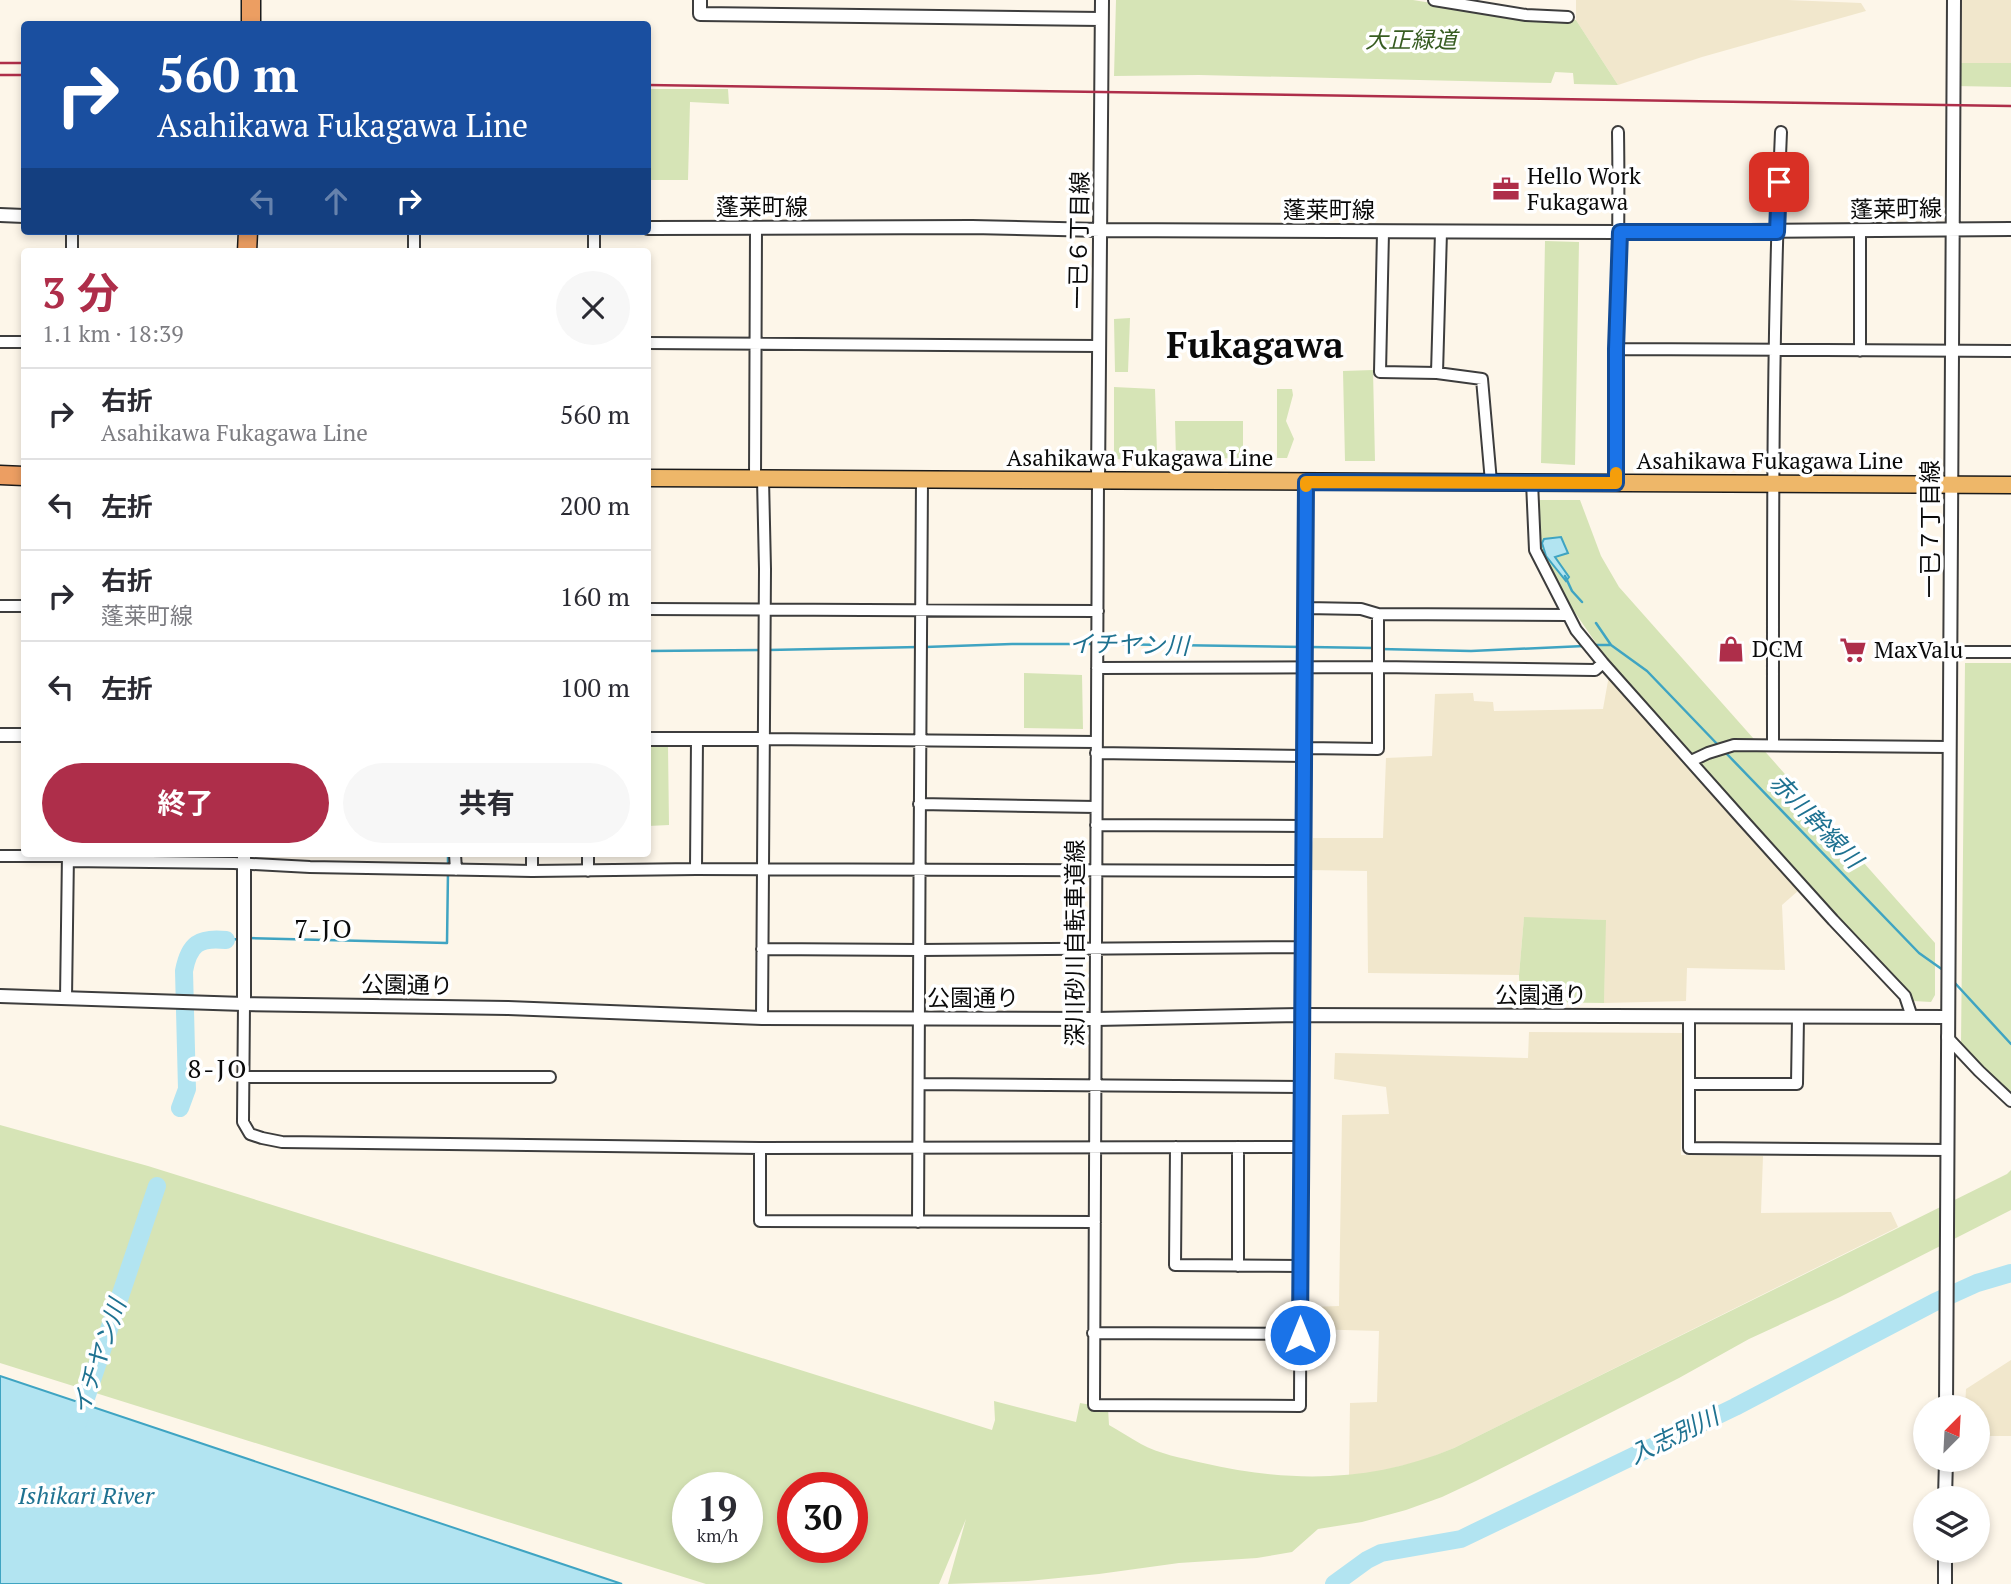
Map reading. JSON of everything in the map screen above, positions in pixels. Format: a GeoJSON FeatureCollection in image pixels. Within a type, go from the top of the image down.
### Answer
{"type":"FeatureCollection","features":[{"type":"Feature","properties":{"kind":"highway"},"geometry":{"type":"LineString","coordinates":[[251,0],[251,21]]}},
{"type":"Feature","properties":{"kind":"highway"},"geometry":{"type":"LineString","coordinates":[[0,475],[21,476]]}},
{"type":"Feature","properties":{"kind":"main road","name":"Asahikawa Fukagawa Line"},"geometry":{"type":"LineString","coordinates":[[651,478],[2011,485]]}},
{"type":"Feature","properties":{"kind":"street"},"geometry":{"type":"LineString","coordinates":[[700,0],[699,14],[1101,19]]}},
{"type":"Feature","properties":{"kind":"street","name":"一已６丁目線"},"geometry":{"type":"LineString","coordinates":[[1098,481],[1102,0]]}},
{"type":"Feature","properties":{"kind":"street"},"geometry":{"type":"LineString","coordinates":[[1434,0],[1526,15],[1568,16]]}},
{"type":"Feature","properties":{"kind":"street","name":"一已７丁目線"},"geometry":{"type":"LineString","coordinates":[[1946,1395],[1954,0]]}},
{"type":"Feature","properties":{"kind":"street"},"geometry":{"type":"LineString","coordinates":[[1616,483],[1616,349],[1620,232],[1618,132]]}},
{"type":"Feature","properties":{"kind":"street"},"geometry":{"type":"LineString","coordinates":[[1773,745],[1773,485],[1781,132]]}},
{"type":"Feature","properties":{"kind":"street"},"geometry":{"type":"LineString","coordinates":[[0,215],[21,216]]}},
{"type":"Feature","properties":{"kind":"street","name":"蓬莱町線"},"geometry":{"type":"LineString","coordinates":[[651,228],[972,227],[1383,232],[2011,229]]}},
{"type":"Feature","properties":{"kind":"street"},"geometry":{"type":"LineString","coordinates":[[756,229],[759,479],[764,608],[762,1018]]}},
{"type":"Feature","properties":{"kind":"street"},"geometry":{"type":"LineString","coordinates":[[1860,230],[1860,351]]}},
{"type":"Feature","properties":{"kind":"street"},"geometry":{"type":"LineString","coordinates":[[1383,232],[1380,372],[1437,373],[1482,379],[1490,482]]}},
{"type":"Feature","properties":{"kind":"street"},"geometry":{"type":"LineString","coordinates":[[1437,373],[1441,232]]}},
{"type":"Feature","properties":{"kind":"street"},"geometry":{"type":"LineString","coordinates":[[0,342],[21,342]]}},
{"type":"Feature","properties":{"kind":"street"},"geometry":{"type":"LineString","coordinates":[[651,343],[1099,346]]}},
{"type":"Feature","properties":{"kind":"street"},"geometry":{"type":"LineString","coordinates":[[1616,349],[2011,351]]}},
{"type":"Feature","properties":{"kind":"street"},"geometry":{"type":"LineString","coordinates":[[918,1222],[922,480]]}},
{"type":"Feature","properties":{"kind":"street","name":"深川砂川自転車道線"},"geometry":{"type":"LineString","coordinates":[[1098,481],[1094,1405],[1300,1406],[1300,1335]]}},
{"type":"Feature","properties":{"kind":"street"},"geometry":{"type":"LineString","coordinates":[[1093,1333],[1300,1335],[1307,669],[1306,482]]}},
{"type":"Feature","properties":{"kind":"street"},"geometry":{"type":"LineString","coordinates":[[1532,482],[1535,551],[1576,630],[1833,920],[1905,996],[1912,1017]]}},
{"type":"Feature","properties":{"kind":"street"},"geometry":{"type":"LineString","coordinates":[[0,606],[21,606]]}},
{"type":"Feature","properties":{"kind":"street"},"geometry":{"type":"LineString","coordinates":[[651,608],[1098,611]]}},
{"type":"Feature","properties":{"kind":"street"},"geometry":{"type":"LineString","coordinates":[[1307,608],[1361,609],[1378,614],[1569,615]]}},
{"type":"Feature","properties":{"kind":"street"},"geometry":{"type":"LineString","coordinates":[[651,739],[920,739],[1096,748],[1305,752],[1378,749],[1378,614]]}},
{"type":"Feature","properties":{"kind":"street"},"geometry":{"type":"LineString","coordinates":[[1950,652],[2011,652]]}},
{"type":"Feature","properties":{"kind":"street"},"geometry":{"type":"LineString","coordinates":[[1097,668],[1378,667],[1595,670],[1603,663]]}},
{"type":"Feature","properties":{"kind":"street"},"geometry":{"type":"LineString","coordinates":[[0,735],[21,736]]}},
{"type":"Feature","properties":{"kind":"street"},"geometry":{"type":"LineString","coordinates":[[696,869],[697,740]]}},
{"type":"Feature","properties":{"kind":"street"},"geometry":{"type":"LineString","coordinates":[[1691,761],[1708,752],[1734,745],[1950,747]]}},
{"type":"Feature","properties":{"kind":"street"},"geometry":{"type":"LineString","coordinates":[[919,804],[1096,807]]}},
{"type":"Feature","properties":{"kind":"street"},"geometry":{"type":"LineString","coordinates":[[1096,825],[1304,826]]}},
{"type":"Feature","properties":{"kind":"street"},"geometry":{"type":"LineString","coordinates":[[0,856],[21,856]]}},
{"type":"Feature","properties":{"kind":"street"},"geometry":{"type":"LineString","coordinates":[[66,998],[68,857],[244,859],[310,867],[532,871],[1303,871]]}},
{"type":"Feature","properties":{"kind":"street"},"geometry":{"type":"LineString","coordinates":[[310,857],[310,867]]}},
{"type":"Feature","properties":{"kind":"street"},"geometry":{"type":"LineString","coordinates":[[455,857],[456,870]]}},
{"type":"Feature","properties":{"kind":"street"},"geometry":{"type":"LineString","coordinates":[[532,857],[532,871]]}},
{"type":"Feature","properties":{"kind":"street"},"geometry":{"type":"LineString","coordinates":[[588,857],[588,871]]}},
{"type":"Feature","properties":{"kind":"street"},"geometry":{"type":"LineString","coordinates":[[244,859],[243,1122],[250,1134],[262,1138],[282,1142],[760,1148],[1302,1147]]}},
{"type":"Feature","properties":{"kind":"street"},"geometry":{"type":"LineString","coordinates":[[762,949],[1303,947]]}},
{"type":"Feature","properties":{"kind":"street","name":"公園通り"},"geometry":{"type":"LineString","coordinates":[[0,996],[495,1008],[762,1018],[1096,1018],[1302,1014],[1947,1017]]}},
{"type":"Feature","properties":{"kind":"street"},"geometry":{"type":"LineString","coordinates":[[1689,1017],[1689,1149],[1948,1150]]}},
{"type":"Feature","properties":{"kind":"street"},"geometry":{"type":"LineString","coordinates":[[1689,1084],[1797,1084],[1798,1017]]}},
{"type":"Feature","properties":{"kind":"street"},"geometry":{"type":"LineString","coordinates":[[1947,1037],[2011,1101]]}},
{"type":"Feature","properties":{"kind":"street"},"geometry":{"type":"LineString","coordinates":[[243,1077],[550,1077]]}},
{"type":"Feature","properties":{"kind":"street"},"geometry":{"type":"LineString","coordinates":[[920,1084],[1302,1087]]}},
{"type":"Feature","properties":{"kind":"street"},"geometry":{"type":"LineString","coordinates":[[1176,1147],[1175,1265],[1301,1266]]}},
{"type":"Feature","properties":{"kind":"street"},"geometry":{"type":"LineString","coordinates":[[1238,1147],[1238,1266]]}},
{"type":"Feature","properties":{"kind":"street"},"geometry":{"type":"LineString","coordinates":[[760,1148],[760,1221],[1095,1222]]}},
{"type":"Feature","properties":{"kind":"street"},"geometry":{"type":"LineString","coordinates":[[1945,1563],[1945,1584]]}},
{"type":"Feature","properties":{"kind":"shaded area"},"geometry":{"type":"Polygon","coordinates":[[[1576,0],[1788,0],[1861,3],[1866,11],[1702,57],[1618,85],[1576,20],[1576,0]]]}},
{"type":"Feature","properties":{"kind":"shaded area"},"geometry":{"type":"Polygon","coordinates":[[[1954,0],[2011,0],[2011,63],[1954,63],[1954,0]]]}},
{"type":"Feature","properties":{"kind":"shaded area"},"geometry":{"type":"Polygon","coordinates":[[[1611,664],[1807,883],[1782,905],[1785,970],[1687,968],[1686,1001],[1604,1003],[1605,920],[1524,918],[1519,975],[1368,973],[1367,871],[1309,870],[1313,838],[1383,838],[1386,758],[1432,756],[1435,694],[1473,693],[1474,701],[1493,702],[1494,711],[1603,709],[1611,664]]]}},
{"type":"Feature","properties":{"kind":"shaded area"},"geometry":{"type":"Polygon","coordinates":[[[1529,1032],[1682,1033],[1681,1155],[1763,1156],[1761,1213],[1891,1212],[1898,1227],[1454,1448],[1425,1460],[1373,1473],[1349,1475],[1350,1403],[1377,1402],[1379,1331],[1309,1329],[1311,1307],[1339,1306],[1342,1115],[1389,1114],[1386,1087],[1334,1079],[1335,1053],[1528,1058],[1529,1032]]]}},
{"type":"Feature","properties":{"kind":"shaded area"},"geometry":{"type":"Polygon","coordinates":[[[2011,1360],[2011,1436],[1990,1436],[1990,1395],[1966,1395],[1966,1389],[2011,1360]]]}},
{"type":"Feature","properties":{"kind":"green space","name":"大正緑道"},"geometry":{"type":"Polygon","coordinates":[[[1116,0],[1413,0],[1524,18],[1576,20],[1618,85],[1574,84],[1573,73],[1555,72],[1551,83],[1199,75],[1114,76],[1116,0]]]}},
{"type":"Feature","properties":{"kind":"green space"},"geometry":{"type":"Polygon","coordinates":[[[1954,63],[2011,63],[2011,87],[1954,86],[1954,63]]]}},
{"type":"Feature","properties":{"kind":"green space"},"geometry":{"type":"Polygon","coordinates":[[[651,89],[728,89],[729,104],[690,102],[688,180],[651,180],[651,89]]]}},
{"type":"Feature","properties":{"kind":"green space"},"geometry":{"type":"Polygon","coordinates":[[[1545,241],[1579,242],[1575,465],[1541,463],[1545,241]]]}},
{"type":"Feature","properties":{"kind":"green space"},"geometry":{"type":"Polygon","coordinates":[[[1130,318],[1128,372],[1115,372],[1114,319],[1130,318]]]}},
{"type":"Feature","properties":{"kind":"green space"},"geometry":{"type":"Polygon","coordinates":[[[1373,370],[1375,461],[1345,461],[1343,371],[1373,370]]]}},
{"type":"Feature","properties":{"kind":"green space"},"geometry":{"type":"Polygon","coordinates":[[[1114,387],[1155,389],[1157,453],[1153,460],[1114,459],[1114,387]]]}},
{"type":"Feature","properties":{"kind":"green space"},"geometry":{"type":"Polygon","coordinates":[[[1277,389],[1292,389],[1293,395],[1286,421],[1294,439],[1287,458],[1277,458],[1277,389]]]}},
{"type":"Feature","properties":{"kind":"green space"},"geometry":{"type":"Polygon","coordinates":[[[1175,421],[1243,421],[1243,458],[1176,459],[1175,421]]]}},
{"type":"Feature","properties":{"kind":"green space"},"geometry":{"type":"Polygon","coordinates":[[[1538,500],[1580,500],[1601,556],[1619,587],[1935,943],[1935,995],[1931,1002],[1913,1001],[1607,659],[1567,601],[1538,552],[1538,500]]]}},
{"type":"Feature","properties":{"kind":"green space"},"geometry":{"type":"Polygon","coordinates":[[[1965,663],[2011,663],[2011,1092],[1993,1079],[1961,1044],[1965,663]]]}},
{"type":"Feature","properties":{"kind":"green space"},"geometry":{"type":"Polygon","coordinates":[[[1024,673],[1082,675],[1083,729],[1024,728],[1024,673]]]}},
{"type":"Feature","properties":{"kind":"green space"},"geometry":{"type":"Polygon","coordinates":[[[651,746],[668,746],[669,825],[651,826],[651,746]]]}},
{"type":"Feature","properties":{"kind":"green space"},"geometry":{"type":"Polygon","coordinates":[[[1524,917],[1606,920],[1604,1003],[1520,1002],[1519,975],[1524,917]]]}},
{"type":"Feature","properties":{"kind":"green space"},"geometry":{"type":"Polygon","coordinates":[[[0,1125],[148,1166],[992,1430],[995,1420],[994,1401],[1076,1422],[1080,1403],[1108,1408],[1109,1425],[1163,1453],[1235,1470],[1298,1476],[1330,1476],[1392,1468],[1454,1448],[2011,1170],[2011,1210],[1840,1297],[1749,1339],[1679,1378],[1476,1481],[1406,1510],[1362,1522],[1318,1529],[1292,1552],[1257,1558],[1179,1563],[1028,1581],[948,1584],[966,1519],[939,1584],[706,1584],[0,1363],[0,1125]]]}},
{"type":"Feature","properties":{"kind":"water"},"geometry":{"type":"Polygon","coordinates":[[[1561,537],[1568,553],[1555,557],[1569,577],[1566,581],[1546,556],[1542,543],[1544,539],[1561,537]]]}},
{"type":"Feature","properties":{"kind":"water","name":"Ishikari River"},"geometry":{"type":"Polygon","coordinates":[[[0,1376],[622,1584],[0,1584],[0,1376]]]}},
{"type":"Feature","properties":{"kind":"waterway","name":"赤川幹線川"},"geometry":{"type":"LineString","coordinates":[[1565,576],[1572,591],[1582,602]]}},
{"type":"Feature","properties":{"kind":"waterway","name":"赤川幹線川"},"geometry":{"type":"LineString","coordinates":[[1596,623],[1611,645],[1647,671],[1720,747]]}},
{"type":"Feature","properties":{"kind":"waterway","name":"イチヤン川"},"geometry":{"type":"LineString","coordinates":[[925,647],[1094,644]]}},
{"type":"Feature","properties":{"kind":"waterway","name":"イチヤン川"},"geometry":{"type":"LineString","coordinates":[[1100,644],[1304,647]]}},
{"type":"Feature","properties":{"kind":"waterway","name":"イチヤン川"},"geometry":{"type":"LineString","coordinates":[[1594,645],[1611,645]]}},
{"type":"Feature","properties":{"kind":"waterway","name":"イチヤン川"},"geometry":{"type":"LineString","coordinates":[[1380,649],[1471,651],[1584,646]]}},
{"type":"Feature","properties":{"kind":"waterway","name":"イチヤン川"},"geometry":{"type":"LineString","coordinates":[[768,650],[919,647]]}},
{"type":"Feature","properties":{"kind":"waterway","name":"イチヤン川"},"geometry":{"type":"LineString","coordinates":[[1310,647],[1374,648]]}},
{"type":"Feature","properties":{"kind":"waterway","name":"イチヤン川"},"geometry":{"type":"LineString","coordinates":[[651,651],[761,650]]}},
{"type":"Feature","properties":{"kind":"waterway","name":"赤川幹線川"},"geometry":{"type":"LineString","coordinates":[[1725,752],[1919,953],[1943,970]]}},
{"type":"Feature","properties":{"kind":"waterway","name":"イチヤン川"},"geometry":{"type":"LineString","coordinates":[[448,857],[448,865]]}},
{"type":"Feature","properties":{"kind":"waterway","name":"イチヤン川"},"geometry":{"type":"LineString","coordinates":[[249,938],[447,943],[448,871]]}},
{"type":"Feature","properties":{"kind":"waterway","name":"イチヤン川"},"geometry":{"type":"LineString","coordinates":[[226,940],[239,939]]}},
{"type":"Feature","properties":{"kind":"waterway","name":"イチヤン川"},"geometry":{"type":"LineString","coordinates":[[180,1108],[187,1089],[186,962],[192,949],[202,941],[226,940]]}},
{"type":"Feature","properties":{"kind":"waterway","name":"赤川幹線川"},"geometry":{"type":"LineString","coordinates":[[1954,982],[2011,1044]]}},
{"type":"Feature","properties":{"kind":"waterway","name":"イチヤン川"},"geometry":{"type":"LineString","coordinates":[[77,1425],[157,1186]]}},
{"type":"Feature","properties":{"kind":"waterway","name":"入志別川"},"geometry":{"type":"LineString","coordinates":[[1334,1584],[1381,1553],[1461,1539],[1735,1407],[1935,1302],[1977,1283],[2011,1273]]}},
{"type":"Feature","properties":{"kind":"railway"},"geometry":{"type":"LineString","coordinates":[[0,63],[21,63]]}},
{"type":"Feature","properties":{"kind":"railway"},"geometry":{"type":"LineString","coordinates":[[0,75],[21,75]]}},
{"type":"Feature","properties":{"kind":"railway"},"geometry":{"type":"LineString","coordinates":[[651,85],[2011,106]]}},
{"type":"Feature","properties":{"kind":"slow traffic"},"geometry":{"type":"LineString","coordinates":[[1306,486],[1306,482],[1616,483],[1616,473]]}},
{"type":"Feature","properties":{"kind":"place","name":"Hello Work Fukagawa"},"geometry":{"type":"Point","coordinates":[1506,189]}},
{"type":"Feature","properties":{"kind":"place","name":"DCM"},"geometry":{"type":"Point","coordinates":[1731,649]}},
{"type":"Feature","properties":{"kind":"place","name":"MaxValu"},"geometry":{"type":"Point","coordinates":[1853,650]}},
{"type":"Feature","properties":{"kind":"district","name":"Fukagawa"},"geometry":{"type":"Point","coordinates":[1255,345]}},
{"type":"Feature","properties":{"kind":"district","name":"7-JO"},"geometry":{"type":"Point","coordinates":[324,929]}},
{"type":"Feature","properties":{"kind":"district","name":"8-JO"},"geometry":{"type":"Point","coordinates":[218,1069]}},
{"type":"Feature","properties":{"kind":"route"},"geometry":{"type":"LineString","coordinates":[[1300,1335],[1307,669],[1306,482],[1616,483],[1616,349],[1620,232],[1777,232],[1779,182]]}}]}
